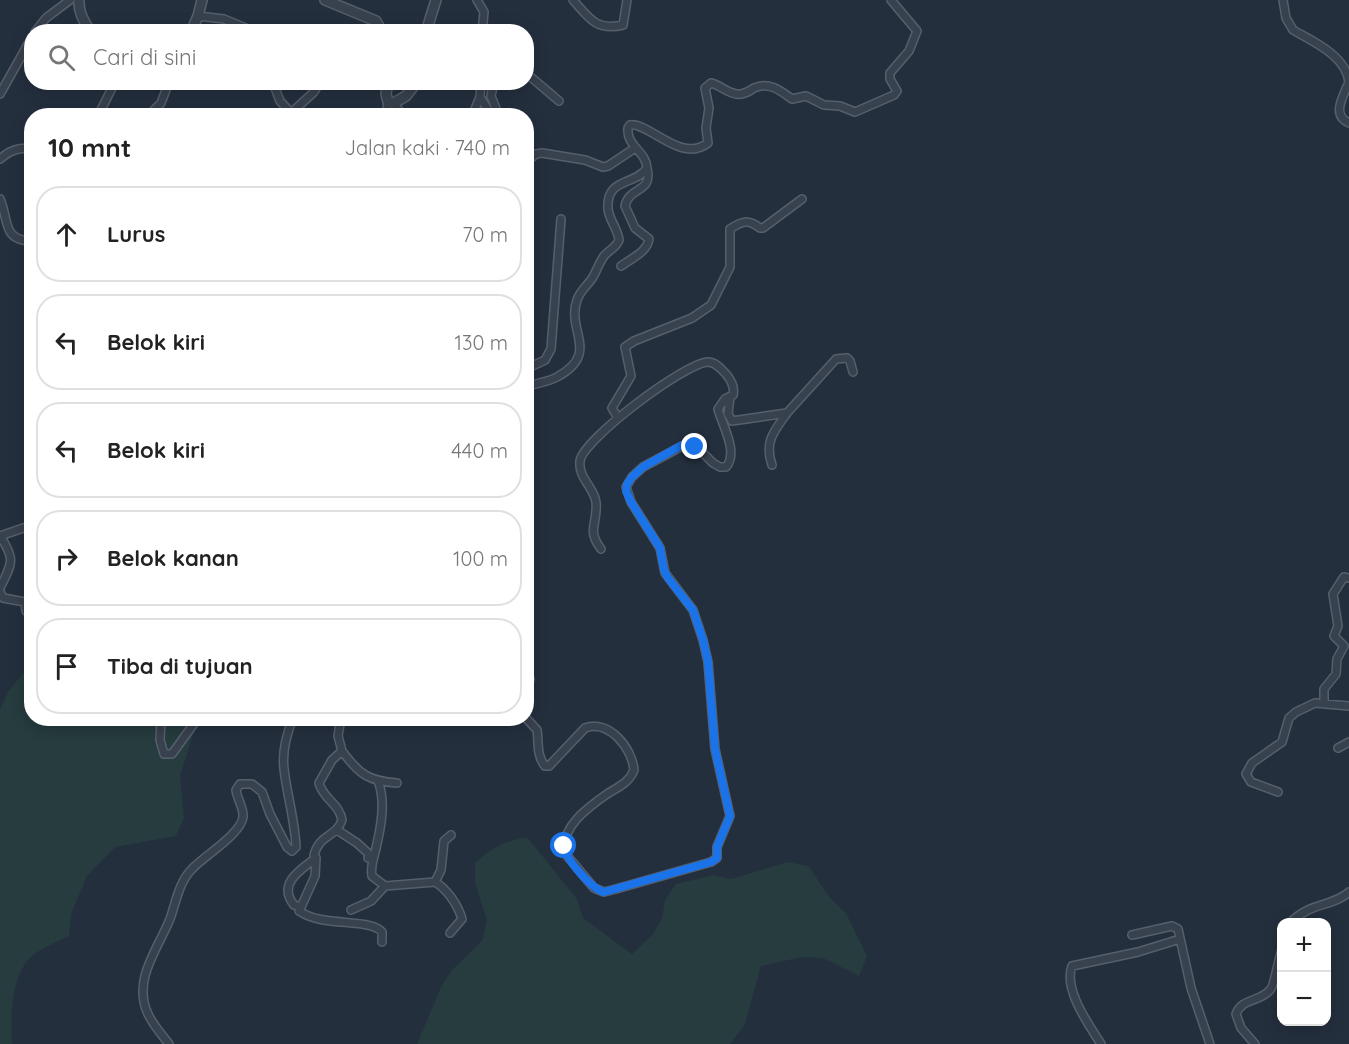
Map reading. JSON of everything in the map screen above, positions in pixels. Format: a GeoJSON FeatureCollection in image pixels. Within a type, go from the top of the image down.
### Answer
{"type":"FeatureCollection","features":[{"type":"Feature","properties":{"kind":"street"},"geometry":{"type":"LineString","coordinates":[[41,24],[70,0]]}},
{"type":"Feature","properties":{"kind":"street"},"geometry":{"type":"LineString","coordinates":[[79,0],[78,4],[85,24]]}},
{"type":"Feature","properties":{"kind":"street"},"geometry":{"type":"LineString","coordinates":[[194,24],[202,0]]}},
{"type":"Feature","properties":{"kind":"street"},"geometry":{"type":"LineString","coordinates":[[428,24],[436,0]]}},
{"type":"Feature","properties":{"kind":"street"},"geometry":{"type":"LineString","coordinates":[[477,0],[484,12],[483,24]]}},
{"type":"Feature","properties":{"kind":"street"},"geometry":{"type":"LineString","coordinates":[[573,0],[591,21],[602,27],[612,28],[623,25],[627,0]]}},
{"type":"Feature","properties":{"kind":"street"},"geometry":{"type":"LineString","coordinates":[[621,266],[645,250],[649,243],[649,239],[635,228],[625,206],[633,192],[647,185],[649,177],[645,159],[635,148],[627,132],[628,128],[633,124],[664,141],[688,148],[695,149],[708,143],[706,128],[709,108],[705,88],[711,83],[740,95],[758,86],[772,86],[792,99],[806,96],[824,105],[840,106],[855,112],[894,95],[897,91],[890,79],[890,73],[909,51],[917,31],[891,0]]}},
{"type":"Feature","properties":{"kind":"street"},"geometry":{"type":"LineString","coordinates":[[1283,0],[1289,25],[1293,30],[1341,62],[1348,73],[1349,82],[1339,105],[1339,115],[1349,123]]}},
{"type":"Feature","properties":{"kind":"street"},"geometry":{"type":"LineString","coordinates":[[329,2],[376,21],[378,24]]}},
{"type":"Feature","properties":{"kind":"street"},"geometry":{"type":"LineString","coordinates":[[198,16],[224,19],[236,24]]}},
{"type":"Feature","properties":{"kind":"street"},"geometry":{"type":"LineString","coordinates":[[0,94],[24,52]]}},
{"type":"Feature","properties":{"kind":"street"},"geometry":{"type":"LineString","coordinates":[[534,80],[559,101]]}},
{"type":"Feature","properties":{"kind":"street"},"geometry":{"type":"LineString","coordinates":[[102,108],[111,90]]}},
{"type":"Feature","properties":{"kind":"street"},"geometry":{"type":"LineString","coordinates":[[156,108],[161,103],[166,90]]}},
{"type":"Feature","properties":{"kind":"street"},"geometry":{"type":"LineString","coordinates":[[276,90],[286,108]]}},
{"type":"Feature","properties":{"kind":"street"},"geometry":{"type":"LineString","coordinates":[[297,108],[315,90]]}},
{"type":"Feature","properties":{"kind":"street"},"geometry":{"type":"LineString","coordinates":[[387,90],[386,94],[396,108]]}},
{"type":"Feature","properties":{"kind":"street"},"geometry":{"type":"LineString","coordinates":[[389,108],[391,102],[406,96],[411,90]]}},
{"type":"Feature","properties":{"kind":"street"},"geometry":{"type":"LineString","coordinates":[[475,108],[480,90]]}},
{"type":"Feature","properties":{"kind":"street"},"geometry":{"type":"LineString","coordinates":[[492,90],[491,96],[496,108]]}},
{"type":"Feature","properties":{"kind":"street"},"geometry":{"type":"LineString","coordinates":[[480,97],[487,108]]}},
{"type":"Feature","properties":{"kind":"street"},"geometry":{"type":"LineString","coordinates":[[0,159],[8,152],[24,148]]}},
{"type":"Feature","properties":{"kind":"street"},"geometry":{"type":"LineString","coordinates":[[534,156],[542,153],[608,166],[635,148]]}},
{"type":"Feature","properties":{"kind":"street"},"geometry":{"type":"LineString","coordinates":[[534,384],[558,377],[575,362],[581,348],[576,321],[578,297],[591,280],[602,258],[618,244],[619,240],[608,212],[610,194],[621,183],[639,176],[647,168]]}},
{"type":"Feature","properties":{"kind":"street"},"geometry":{"type":"LineString","coordinates":[[0,199],[14,238],[24,242]]}},
{"type":"Feature","properties":{"kind":"street"},"geometry":{"type":"LineString","coordinates":[[618,418],[612,408],[631,376],[625,347],[634,341],[692,318],[708,308],[730,267],[730,229],[743,221],[751,221],[763,228],[802,199]]}},
{"type":"Feature","properties":{"kind":"street"},"geometry":{"type":"LineString","coordinates":[[534,365],[545,360],[551,349],[561,219]]}},
{"type":"Feature","properties":{"kind":"street"},"geometry":{"type":"LineString","coordinates":[[772,465],[768,451],[769,445],[774,431],[787,413],[836,359],[847,358],[853,372]]}},
{"type":"Feature","properties":{"kind":"street"},"geometry":{"type":"LineString","coordinates":[[534,726],[537,729],[540,760],[545,766],[549,766],[581,731],[590,726],[597,726],[611,732],[627,747],[631,756],[634,770],[628,781],[586,810],[565,836],[564,852],[594,888],[604,892],[711,862],[717,858],[717,847],[730,816],[715,749],[708,662],[703,640],[693,610],[668,578],[664,570],[660,548],[626,491],[627,484],[643,467],[682,445],[695,447],[720,467],[729,465],[729,442],[718,409],[734,392],[734,387],[719,367],[709,362],[694,365],[678,374],[618,418],[583,452],[580,461],[583,478],[595,495],[597,513],[593,539],[601,549]]}},
{"type":"Feature","properties":{"kind":"street"},"geometry":{"type":"LineString","coordinates":[[730,397],[728,414],[732,421],[787,413]]}},
{"type":"Feature","properties":{"kind":"street"},"geometry":{"type":"LineString","coordinates":[[24,528],[0,536],[9,550],[12,565],[0,590],[3,598],[24,602]]}},
{"type":"Feature","properties":{"kind":"street"},"geometry":{"type":"LineString","coordinates":[[1324,704],[1324,689],[1336,674],[1337,659],[1344,646],[1334,636],[1338,626],[1333,594],[1344,577],[1349,578]]}},
{"type":"Feature","properties":{"kind":"street"},"geometry":{"type":"LineString","coordinates":[[1278,792],[1251,782],[1246,774],[1252,763],[1282,741],[1292,715],[1310,705],[1349,706]]}},
{"type":"Feature","properties":{"kind":"street"},"geometry":{"type":"LineString","coordinates":[[161,726],[160,740],[164,753],[171,754],[192,726]]}},
{"type":"Feature","properties":{"kind":"street"},"geometry":{"type":"LineString","coordinates":[[169,1044],[148,1014],[144,986],[145,972],[168,923],[184,878],[240,824],[242,811],[236,790],[240,784],[248,783],[258,788],[287,848],[292,851],[296,847],[289,792],[283,767],[290,726]]}},
{"type":"Feature","properties":{"kind":"street"},"geometry":{"type":"LineString","coordinates":[[340,726],[338,736],[342,751],[359,772],[378,781],[397,783]]}},
{"type":"Feature","properties":{"kind":"street"},"geometry":{"type":"LineString","coordinates":[[1338,748],[1349,742]]}},
{"type":"Feature","properties":{"kind":"street"},"geometry":{"type":"LineString","coordinates":[[342,751],[332,760],[319,783],[321,791],[335,803],[342,820],[337,830],[321,840],[314,855],[316,858],[315,876],[299,910],[318,920],[375,925],[382,932],[382,942]]}},
{"type":"Feature","properties":{"kind":"street"},"geometry":{"type":"LineString","coordinates":[[378,781],[383,800],[378,841],[371,871],[372,876],[385,886]]}},
{"type":"Feature","properties":{"kind":"street"},"geometry":{"type":"LineString","coordinates":[[337,830],[361,846],[369,854],[368,858]]}},
{"type":"Feature","properties":{"kind":"street"},"geometry":{"type":"LineString","coordinates":[[435,882],[441,870],[444,842],[451,834]]}},
{"type":"Feature","properties":{"kind":"street"},"geometry":{"type":"LineString","coordinates":[[301,907],[294,905],[288,896],[290,883],[300,870],[316,858]]}},
{"type":"Feature","properties":{"kind":"street"},"geometry":{"type":"LineString","coordinates":[[351,910],[370,901],[385,886],[435,882],[449,894],[460,914],[461,922],[450,933]]}},
{"type":"Feature","properties":{"kind":"street"},"geometry":{"type":"LineString","coordinates":[[1296,918],[1310,908],[1341,898],[1349,892]]}},
{"type":"Feature","properties":{"kind":"street"},"geometry":{"type":"LineString","coordinates":[[1132,935],[1172,926],[1178,929],[1191,988],[1210,1044]]}},
{"type":"Feature","properties":{"kind":"street"},"geometry":{"type":"LineString","coordinates":[[1101,1044],[1079,1007],[1071,983],[1072,966],[1100,958],[1138,952],[1180,939]]}},
{"type":"Feature","properties":{"kind":"street"},"geometry":{"type":"LineString","coordinates":[[1255,1044],[1241,1028],[1236,1014],[1241,1006],[1272,989],[1277,967]]}},
{"type":"Feature","properties":{"kind":"green space"},"geometry":{"type":"Polygon","coordinates":[[[24,672],[24,726],[196,726],[180,776],[184,818],[176,836],[115,847],[87,876],[71,914],[69,936],[39,951],[24,965],[15,986],[13,998],[12,1044],[0,1044],[0,709],[8,692],[24,672]]]}},
{"type":"Feature","properties":{"kind":"green space"},"geometry":{"type":"Polygon","coordinates":[[[527,837],[577,899],[583,918],[632,954],[652,935],[662,919],[665,900],[676,884],[713,875],[731,879],[788,862],[808,866],[831,899],[846,913],[867,956],[859,976],[823,958],[802,957],[761,966],[745,1024],[730,1044],[417,1044],[441,987],[452,970],[482,941],[487,920],[475,883],[475,863],[499,846],[527,837]]]}},
{"type":"Feature","properties":{"kind":"route"},"geometry":{"type":"LineString","coordinates":[[564,846],[564,852],[568,858],[594,888],[604,892],[711,862],[717,858],[717,847],[730,816],[715,749],[708,662],[703,640],[693,610],[668,578],[664,570],[660,548],[626,491],[627,484],[643,467],[682,445],[695,447]]}}]}
